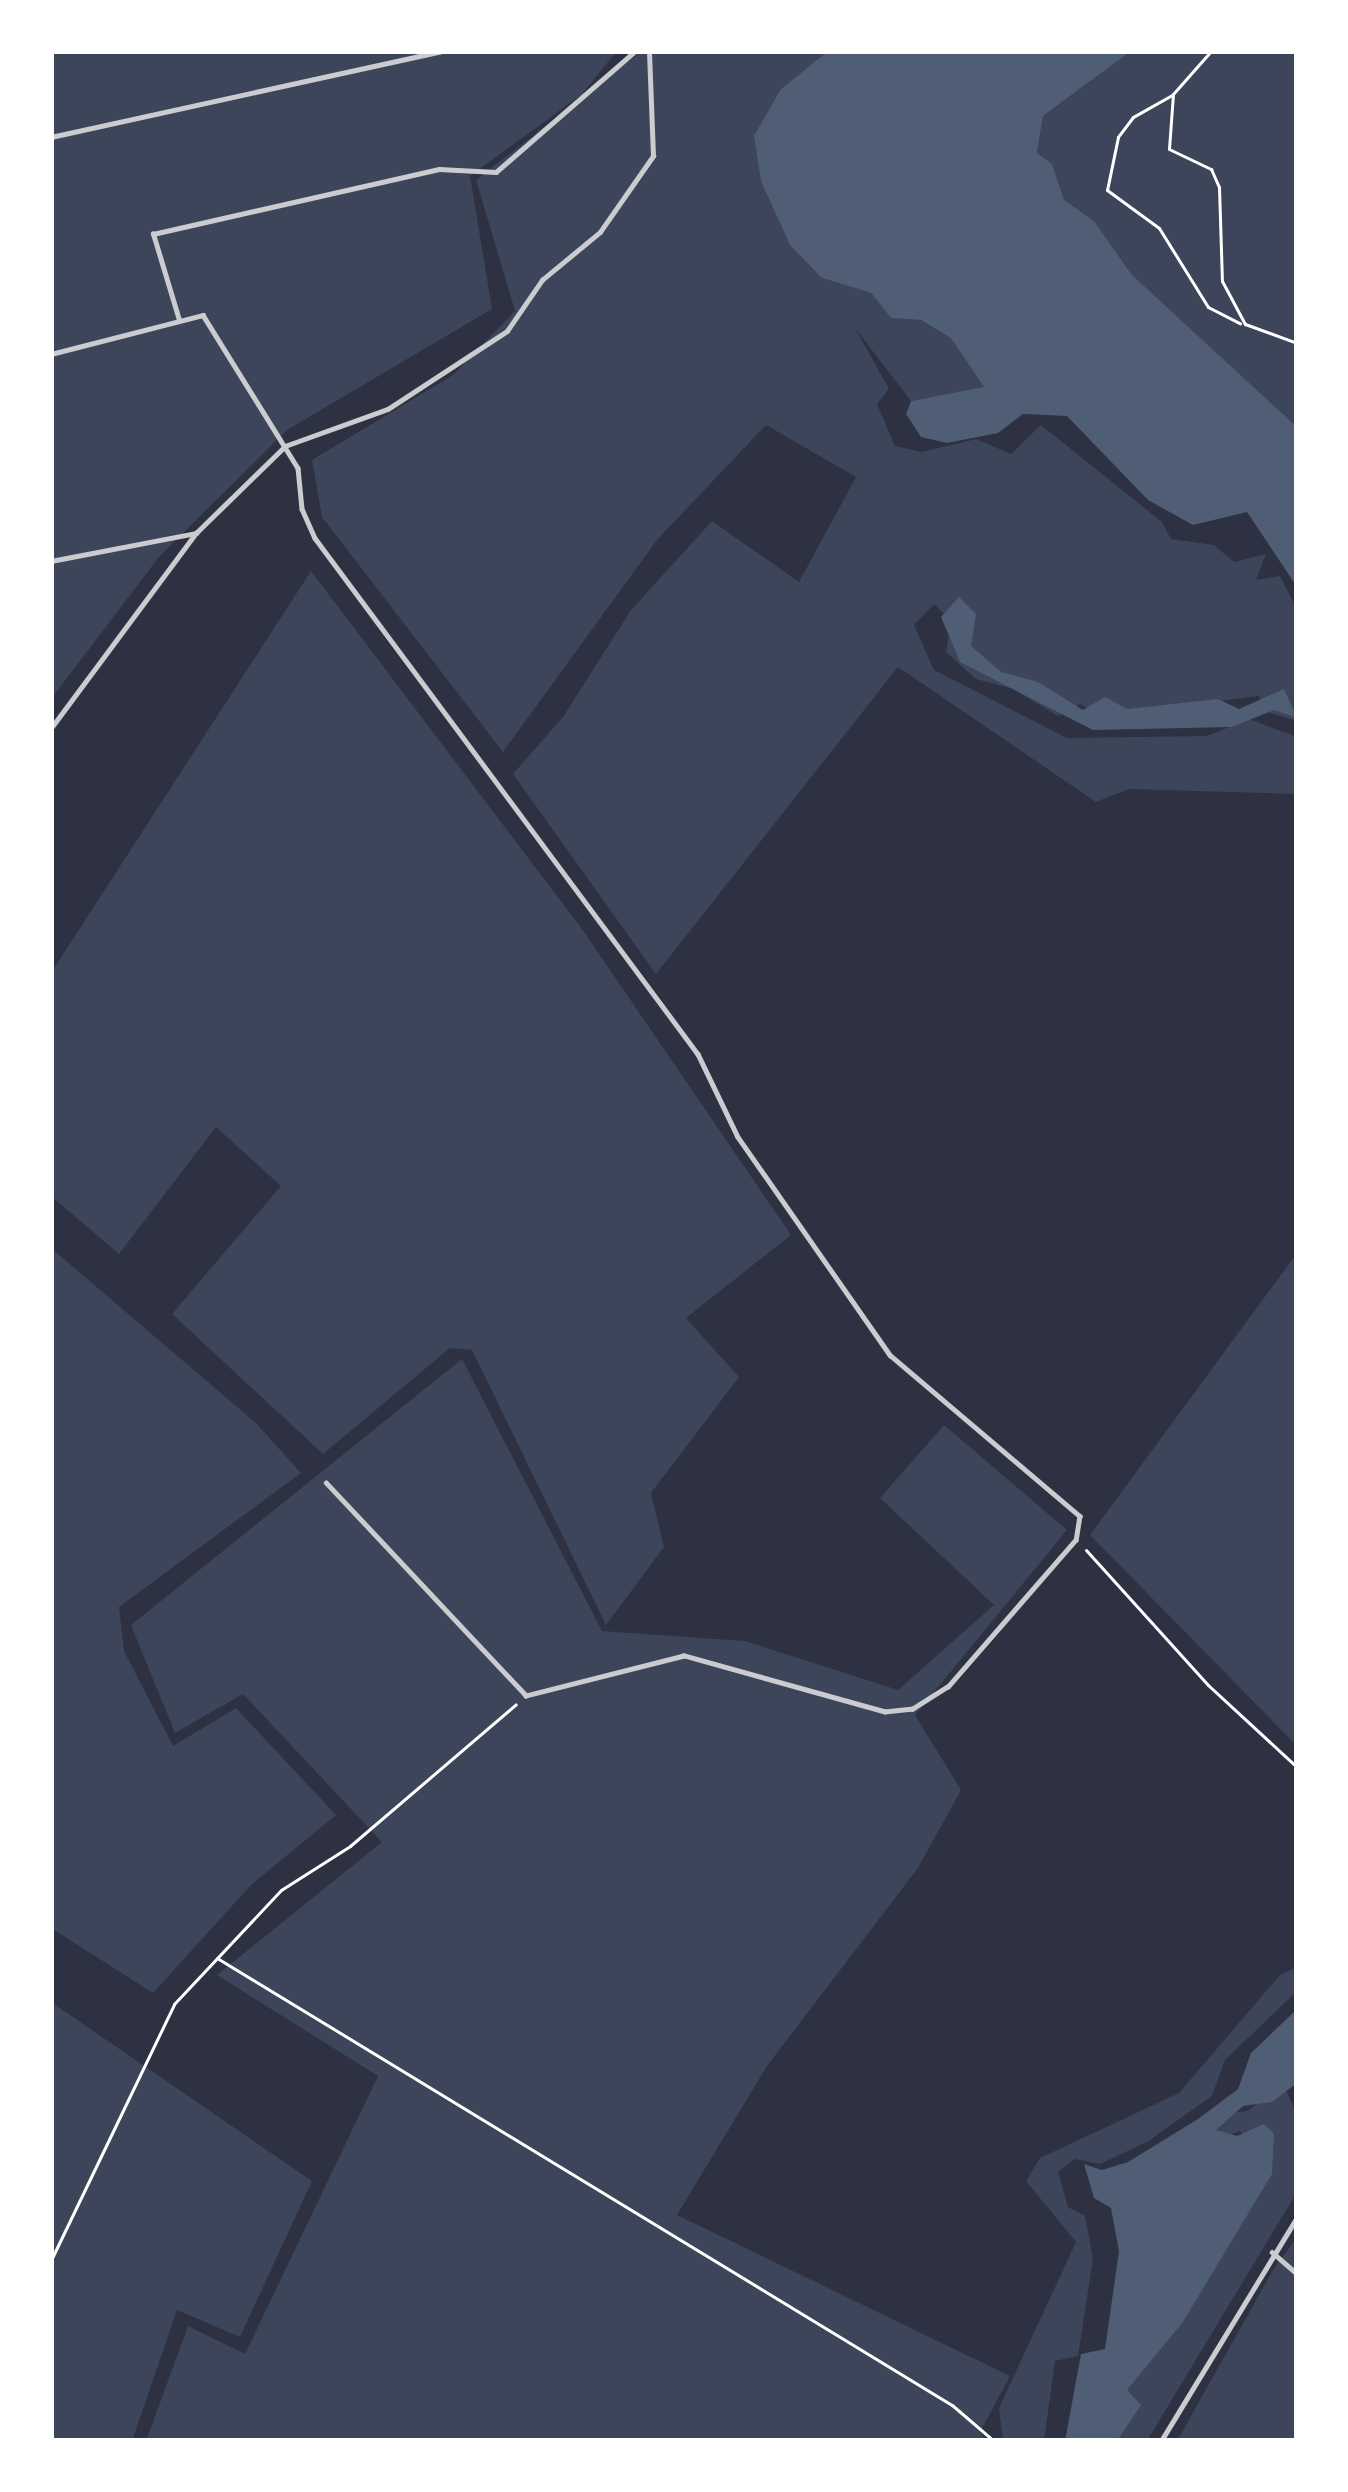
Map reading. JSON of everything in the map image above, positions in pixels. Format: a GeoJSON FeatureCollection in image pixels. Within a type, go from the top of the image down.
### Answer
{"type":"FeatureCollection","features":[{"type":"Feature","properties":{"kind":"lane"},"geometry":{"type":"LineString","coordinates":[[51,137],[441,51]]}},
{"type":"Feature","properties":{"kind":"lane"},"geometry":{"type":"LineString","coordinates":[[180,321],[153,234],[439,169],[496,172],[635,51]]}},
{"type":"Feature","properties":{"kind":"lane"},"geometry":{"type":"LineString","coordinates":[[51,728],[196,532],[285,446],[388,409],[507,331],[542,280],[599,232],[653,156],[649,51]]}},
{"type":"Feature","properties":{"kind":"lane"},"geometry":{"type":"LineString","coordinates":[[51,354],[203,315],[285,446],[315,538],[698,1054],[737,1136],[890,1355],[1056,1489],[1081,1516],[1076,1540],[949,1686],[913,1709],[861,1708],[684,1656],[526,1696],[326,1483]]}},
{"type":"Feature","properties":{"kind":"lane"},"geometry":{"type":"LineString","coordinates":[[51,561],[196,532]]}},
{"type":"Feature","properties":{"kind":"lane"},"geometry":{"type":"LineString","coordinates":[[1161,2441],[1297,2217]]}},
{"type":"Feature","properties":{"kind":"lane"},"geometry":{"type":"LineString","coordinates":[[1272,2252],[1297,2274]]}},
{"type":"Feature","properties":{"kind":"path"},"geometry":{"type":"LineString","coordinates":[[1211,51],[1173,94],[1133,116],[1118,136],[1107,190],[1159,228],[1208,307],[1297,343]]}},
{"type":"Feature","properties":{"kind":"path"},"geometry":{"type":"LineString","coordinates":[[1173,94],[1168,148],[1211,169],[1222,281],[1245,324]]}},
{"type":"Feature","properties":{"kind":"path"},"geometry":{"type":"LineString","coordinates":[[1076,1540],[1208,1684],[1297,1767]]}},
{"type":"Feature","properties":{"kind":"path"},"geometry":{"type":"LineString","coordinates":[[51,2260],[154,2037],[217,1958],[281,1890],[350,1846],[526,1696]]}},
{"type":"Feature","properties":{"kind":"path"},"geometry":{"type":"LineString","coordinates":[[217,1958],[952,2405],[994,2441]]}},
{"type":"Feature","properties":{"kind":"shaded area"},"geometry":{"type":"Polygon","coordinates":[[[51,51],[617,51],[581,95],[470,176],[492,309],[287,430],[159,557],[51,699],[51,51]]]}},
{"type":"Feature","properties":{"kind":"shaded area"},"geometry":{"type":"Polygon","coordinates":[[[642,51],[828,51],[781,89],[822,278],[871,293],[891,318],[921,320],[952,338],[985,388],[911,401],[855,328],[889,389],[877,404],[895,446],[922,452],[976,439],[1011,454],[1041,425],[1162,522],[1171,539],[1214,545],[1234,562],[1266,554],[1256,580],[1280,576],[1297,609],[1297,721],[1264,711],[1259,696],[1102,716],[1080,704],[1058,716],[1013,689],[976,679],[946,652],[951,621],[934,604],[914,625],[934,670],[1067,738],[1207,736],[1249,719],[1297,737],[1297,794],[1129,789],[1096,802],[898,667],[656,974],[513,774],[563,717],[631,610],[712,521],[799,582],[856,477],[766,425],[657,540],[503,752],[322,517],[312,460],[453,375],[515,311],[476,180],[642,51]]]}},
{"type":"Feature","properties":{"kind":"shaded area"},"geometry":{"type":"Polygon","coordinates":[[[828,51],[1131,51],[1043,116],[1037,153],[1052,164],[1064,200],[1094,221],[1131,274],[1297,427],[1297,587],[1247,512],[1193,525],[1148,500],[1067,416],[1023,414],[998,433],[947,443],[921,437],[906,414],[911,401],[984,387],[951,338],[921,320],[891,318],[871,293],[822,278],[790,245],[761,181],[754,136],[781,89],[828,51]]]}},
{"type":"Feature","properties":{"kind":"shaded area"},"geometry":{"type":"Polygon","coordinates":[[[1131,51],[1297,51],[1297,427],[1131,274],[1064,201],[1052,165],[1037,154],[1043,116],[1131,51]]]}},
{"type":"Feature","properties":{"kind":"shaded area"},"geometry":{"type":"Polygon","coordinates":[[[311,571],[582,929],[791,1235],[686,1318],[739,1377],[651,1493],[664,1547],[606,1625],[472,1350],[450,1348],[323,1454],[172,1314],[281,1186],[216,1127],[119,1254],[51,1196],[51,973],[311,571]]]}},
{"type":"Feature","properties":{"kind":"shaded area"},"geometry":{"type":"Polygon","coordinates":[[[959,597],[976,614],[971,646],[1001,672],[1038,682],[1083,710],[1105,697],[1127,709],[1218,699],[1239,709],[1284,689],[1297,718],[1274,710],[1232,727],[1093,730],[960,662],[941,617],[959,597]]]}},
{"type":"Feature","properties":{"kind":"shaded area"},"geometry":{"type":"Polygon","coordinates":[[[51,1248],[256,1423],[301,1473],[119,1607],[124,1651],[173,1746],[236,1708],[336,1815],[251,1885],[153,1993],[51,1928],[51,1248]]]}},
{"type":"Feature","properties":{"kind":"shaded area"},"geometry":{"type":"Polygon","coordinates":[[[1297,1253],[1297,1746],[1090,1535],[1297,1253]]]}},
{"type":"Feature","properties":{"kind":"shaded area"},"geometry":{"type":"Polygon","coordinates":[[[462,1359],[602,1631],[745,1641],[898,1690],[994,1605],[880,1498],[944,1425],[1067,1530],[915,1715],[961,1790],[918,1868],[767,2066],[677,2215],[1010,2376],[980,2432],[986,2441],[146,2441],[188,2326],[245,2354],[378,2076],[217,1975],[382,1842],[243,1694],[175,1733],[131,1625],[462,1359]]]}},
{"type":"Feature","properties":{"kind":"shaded area"},"geometry":{"type":"Polygon","coordinates":[[[1297,1967],[1297,1991],[1225,2060],[1212,2096],[1147,2142],[1100,2164],[1075,2159],[1058,2172],[1068,2207],[1085,2216],[1093,2259],[1078,2356],[1055,2361],[1044,2441],[1003,2441],[999,2408],[1076,2242],[1026,2181],[1040,2158],[1179,2093],[1280,1975],[1297,1967]]]}},
{"type":"Feature","properties":{"kind":"shaded area"},"geometry":{"type":"Polygon","coordinates":[[[51,2002],[312,2181],[240,2337],[177,2310],[132,2441],[51,2441],[51,2002]]]}},
{"type":"Feature","properties":{"kind":"shaded area"},"geometry":{"type":"Polygon","coordinates":[[[1297,2009],[1297,2083],[1272,2102],[1243,2106],[1216,2130],[1237,2136],[1264,2124],[1274,2134],[1272,2174],[1183,2322],[1127,2390],[1141,2405],[1117,2441],[1065,2441],[1081,2354],[1105,2349],[1119,2251],[1111,2208],[1094,2198],[1084,2164],[1102,2170],[1128,2162],[1198,2119],[1238,2089],[1251,2053],[1297,2009]]]}},
{"type":"Feature","properties":{"kind":"shaded area"},"geometry":{"type":"Polygon","coordinates":[[[1283,2084],[1297,2114],[1297,2192],[1147,2441],[1098,2441],[1103,2398],[1250,2141],[1240,2131],[1211,2142],[1218,2114],[1247,2111],[1283,2084]]]}},
{"type":"Feature","properties":{"kind":"shaded area"},"geometry":{"type":"Polygon","coordinates":[[[1297,2237],[1297,2441],[1177,2441],[1273,2270],[1297,2237]]]}}]}
